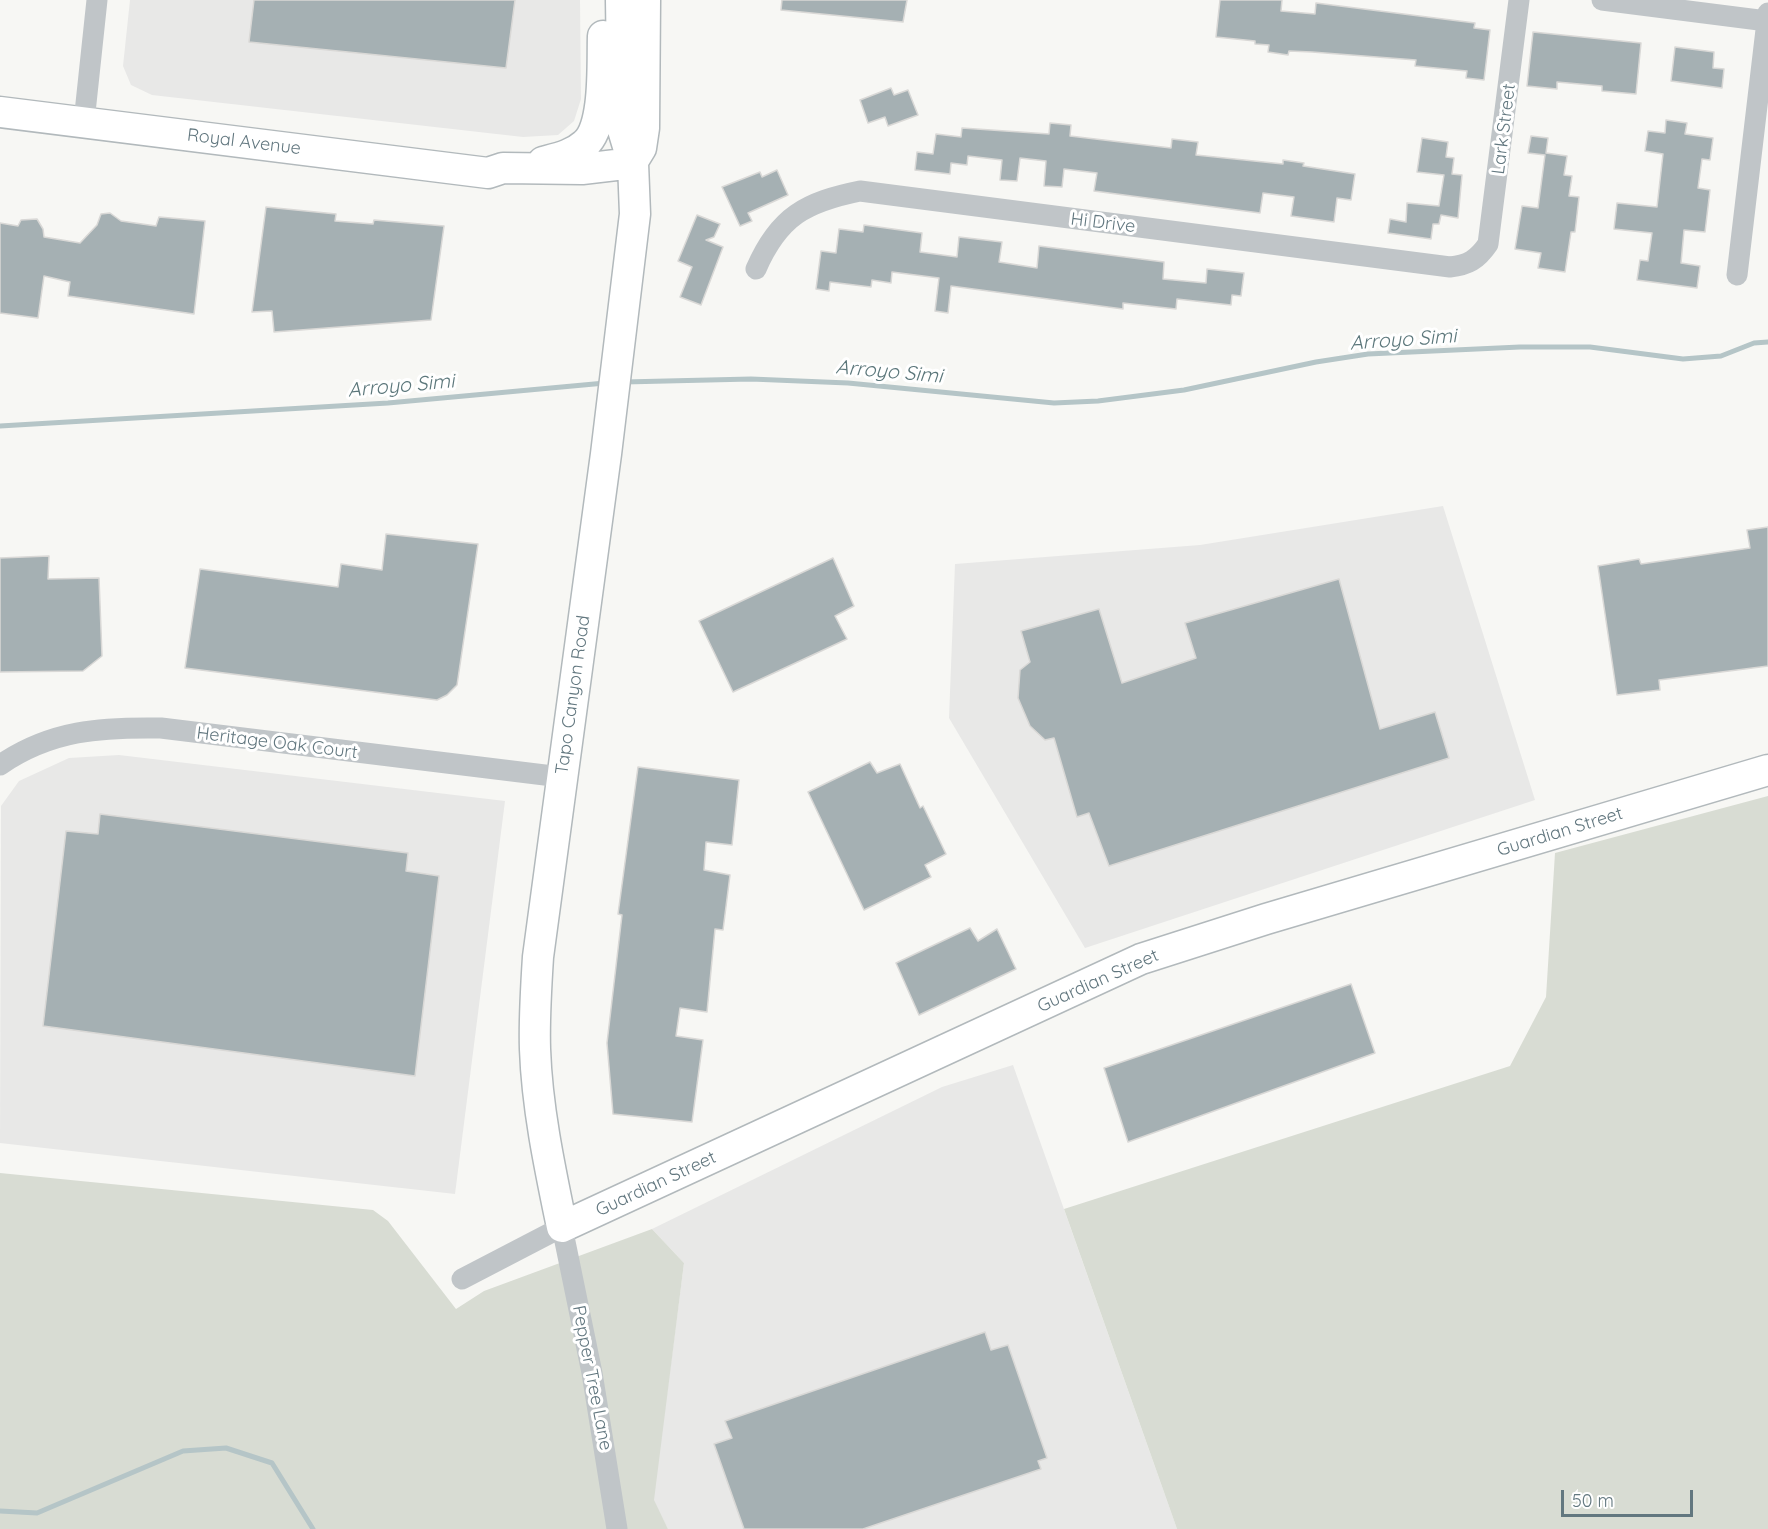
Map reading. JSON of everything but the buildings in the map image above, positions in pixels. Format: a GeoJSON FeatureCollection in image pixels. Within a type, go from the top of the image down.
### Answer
{"type":"FeatureCollection","features":[{"type":"Feature","properties":{"kind":"street"},"geometry":{"type":"LineString","coordinates":[[84,122],[98,0]]}},
{"type":"Feature","properties":{"kind":"street"},"geometry":{"type":"LineString","coordinates":[[524,168],[570,155],[587,143],[596,130],[599,111],[604,0]]}},
{"type":"Feature","properties":{"kind":"street","name":"Tapo Canyon Road"},"geometry":{"type":"LineString","coordinates":[[562,1227],[542,1117],[535,1031],[538,957],[635,214],[633,163],[622,130],[621,0]]}},
{"type":"Feature","properties":{"kind":"street","name":"Tapo Canyon Road"},"geometry":{"type":"LineString","coordinates":[[633,163],[641,148],[644,128],[645,0]]}},
{"type":"Feature","properties":{"kind":"street","name":"Lark Street"},"geometry":{"type":"LineString","coordinates":[[1480,256],[1488,244],[1493,215],[1520,0]]}},
{"type":"Feature","properties":{"kind":"street"},"geometry":{"type":"LineString","coordinates":[[1602,0],[1768,17],[1737,275]]}},
{"type":"Feature","properties":{"kind":"street","name":"Royal Avenue"},"geometry":{"type":"LineString","coordinates":[[0,112],[488,173],[503,168],[582,169],[633,163]]}},
{"type":"Feature","properties":{"kind":"street","name":"Royal Avenue"},"geometry":{"type":"LineString","coordinates":[[488,173],[498,184],[595,185],[618,176],[633,163]]}},
{"type":"Feature","properties":{"kind":"street","name":"Hi Drive"},"geometry":{"type":"LineString","coordinates":[[756,269],[765,248],[786,222],[799,212],[824,198],[860,191],[1450,267],[1466,266],[1480,256]]}},
{"type":"Feature","properties":{"kind":"street","name":"Heritage Oak Court"},"geometry":{"type":"LineString","coordinates":[[0,765],[34,745],[75,732],[110,727],[151,728],[561,777]]}},
{"type":"Feature","properties":{"kind":"street","name":"Guardian Street"},"geometry":{"type":"LineString","coordinates":[[462,1279],[562,1227],[1141,959],[1266,919],[1768,770]]}},
{"type":"Feature","properties":{"kind":"street","name":"Pepper Tree Lane"},"geometry":{"type":"LineString","coordinates":[[562,1227],[599,1408],[617,1529]]}},
{"type":"Feature","properties":{"kind":"shaded area"},"geometry":{"type":"Polygon","coordinates":[[[130,0],[580,0],[581,99],[574,121],[558,135],[523,137],[152,95],[131,85],[123,66],[130,0]]]}},
{"type":"Feature","properties":{"kind":"shaded area"},"geometry":{"type":"Polygon","coordinates":[[[1443,506],[1535,800],[1085,948],[949,718],[955,564],[1200,545],[1443,506]]]}},
{"type":"Feature","properties":{"kind":"shaded area"},"geometry":{"type":"Polygon","coordinates":[[[119,755],[505,801],[455,1194],[0,1143],[1,806],[19,781],[69,758],[119,755]]]}},
{"type":"Feature","properties":{"kind":"shaded area"},"geometry":{"type":"Polygon","coordinates":[[[1768,796],[1768,1529],[1177,1529],[1064,1209],[1510,1066],[1546,997],[1555,853],[1768,796]]]}},
{"type":"Feature","properties":{"kind":"shaded area"},"geometry":{"type":"Polygon","coordinates":[[[1013,1065],[1177,1529],[668,1529],[653,1500],[684,1263],[652,1229],[942,1087],[1013,1065]]]}},
{"type":"Feature","properties":{"kind":"shaded area"},"geometry":{"type":"Polygon","coordinates":[[[0,1173],[373,1210],[388,1221],[456,1309],[484,1291],[652,1229],[684,1263],[654,1500],[668,1529],[0,1529],[0,1173]]]}},
{"type":"Feature","properties":{"kind":"waterway","name":"Arroyo Simi"},"geometry":{"type":"LineString","coordinates":[[624,382],[751,379],[848,383],[1054,403],[1098,401],[1184,390],[1316,362],[1368,354],[1520,347],[1590,347],[1683,359],[1721,356],[1754,343],[1768,342]]}},
{"type":"Feature","properties":{"kind":"waterway","name":"Arroyo Simi"},"geometry":{"type":"LineString","coordinates":[[0,426],[388,403],[605,383]]}},
{"type":"Feature","properties":{"kind":"waterway"},"geometry":{"type":"LineString","coordinates":[[0,1511],[37,1513],[183,1451],[226,1448],[272,1463],[313,1529]]}}]}
